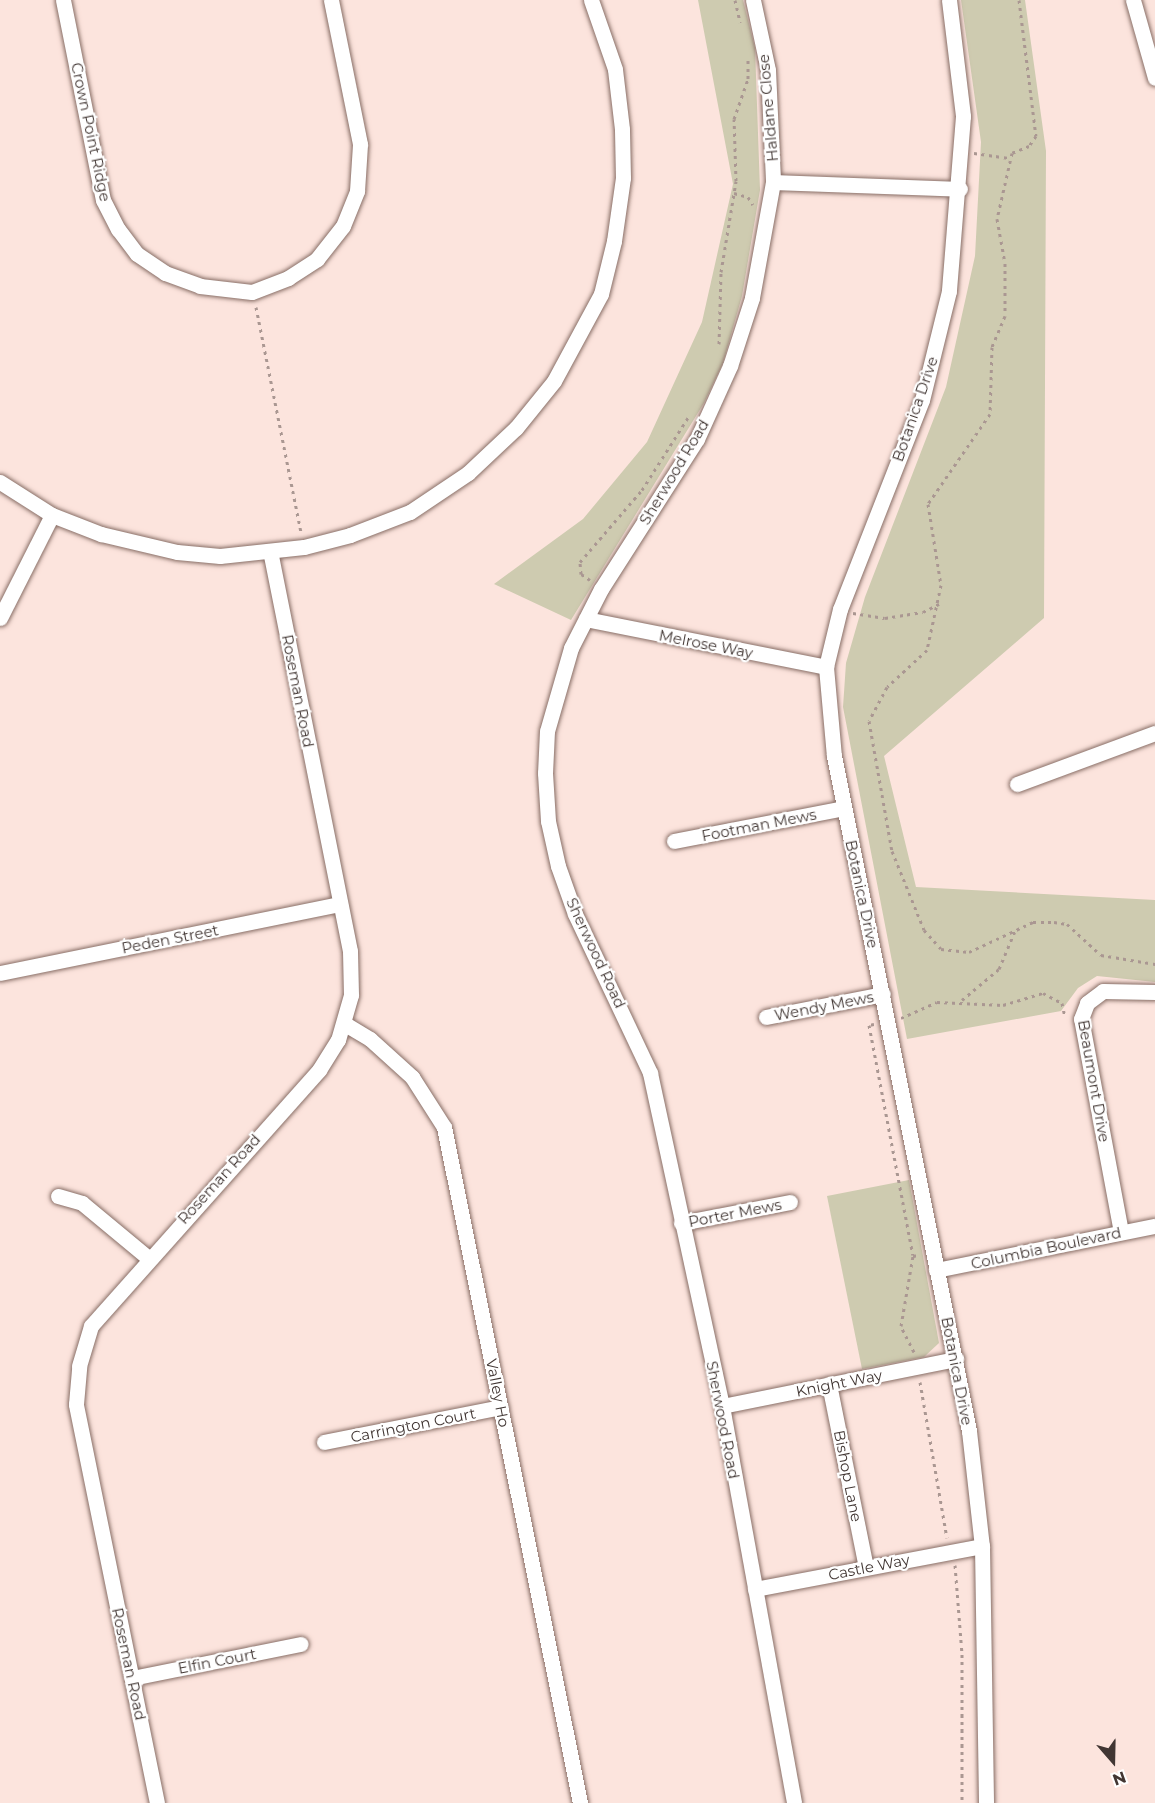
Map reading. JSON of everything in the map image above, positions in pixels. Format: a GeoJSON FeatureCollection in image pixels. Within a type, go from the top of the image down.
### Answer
{"type":"FeatureCollection","features":[{"type":"Feature","properties":{"kind":"street","name":"Crown Point Ridge"},"geometry":{"type":"LineString","coordinates":[[63,0],[103,200],[118,230],[137,254],[165,273],[200,286],[252,292],[288,278],[317,259],[343,226],[357,191],[360,144],[332,0]]}},
{"type":"Feature","properties":{"kind":"street"},"geometry":{"type":"LineString","coordinates":[[0,482],[52,515],[101,534],[177,552],[220,556],[304,547],[410,512],[468,473],[516,428],[578,343],[600,294],[615,241],[623,178],[615,69],[591,0]]}},
{"type":"Feature","properties":{"kind":"street","name":"Haldane Close"},"geometry":{"type":"LineString","coordinates":[[753,0],[768,70],[773,182]]}},
{"type":"Feature","properties":{"kind":"street","name":"Botanica Drive"},"geometry":{"type":"LineString","coordinates":[[949,0],[960,74],[960,189],[949,291],[934,360],[840,609],[826,666],[828,717],[844,808],[883,994],[936,1270],[956,1359],[982,1546],[986,1803]]}},
{"type":"Feature","properties":{"kind":"street"},"geometry":{"type":"LineString","coordinates":[[1133,0],[1155,78]]}},
{"type":"Feature","properties":{"kind":"street"},"geometry":{"type":"LineString","coordinates":[[773,182],[960,189]]}},
{"type":"Feature","properties":{"kind":"street","name":"Sherwood Road"},"geometry":{"type":"LineString","coordinates":[[773,182],[752,298],[716,401],[697,439],[601,589],[559,677],[548,731],[548,821],[575,914],[646,1058],[722,1406],[794,1803]]}},
{"type":"Feature","properties":{"kind":"street"},"geometry":{"type":"LineString","coordinates":[[0,618],[52,515]]}},
{"type":"Feature","properties":{"kind":"street","name":"Roseman Road"},"geometry":{"type":"LineString","coordinates":[[157,1803],[76,1404],[79,1366],[91,1326],[147,1257],[319,1070],[345,1024],[351,971],[340,904],[270,552]]}},
{"type":"Feature","properties":{"kind":"street","name":"Melrose Way"},"geometry":{"type":"LineString","coordinates":[[586,619],[826,666]]}},
{"type":"Feature","properties":{"kind":"street"},"geometry":{"type":"LineString","coordinates":[[1017,784],[1155,733]]}},
{"type":"Feature","properties":{"kind":"street","name":"Footman Mews"},"geometry":{"type":"LineString","coordinates":[[674,841],[844,808]]}},
{"type":"Feature","properties":{"kind":"street","name":"Peden Street"},"geometry":{"type":"LineString","coordinates":[[0,973],[340,904]]}},
{"type":"Feature","properties":{"kind":"street","name":"Beaumont Drive"},"geometry":{"type":"LineString","coordinates":[[1121,1232],[1082,1019],[1087,1003],[1103,991],[1155,992]]}},
{"type":"Feature","properties":{"kind":"street","name":"Wendy Mews"},"geometry":{"type":"LineString","coordinates":[[766,1017],[883,994]]}},
{"type":"Feature","properties":{"kind":"street","name":"Valley Ho"},"geometry":{"type":"LineString","coordinates":[[345,1024],[370,1040],[412,1077],[444,1126],[580,1803]]}},
{"type":"Feature","properties":{"kind":"street"},"geometry":{"type":"LineString","coordinates":[[58,1196],[82,1203],[147,1257]]}},
{"type":"Feature","properties":{"kind":"street","name":"Porter Mews"},"geometry":{"type":"LineString","coordinates":[[681,1223],[790,1202]]}},
{"type":"Feature","properties":{"kind":"street","name":"Columbia Boulevard"},"geometry":{"type":"LineString","coordinates":[[936,1270],[1155,1226]]}},
{"type":"Feature","properties":{"kind":"street","name":"Knight Way"},"geometry":{"type":"LineString","coordinates":[[722,1406],[956,1359]]}},
{"type":"Feature","properties":{"kind":"street","name":"Bishop Lane"},"geometry":{"type":"LineString","coordinates":[[829,1384],[866,1568]]}},
{"type":"Feature","properties":{"kind":"street","name":"Carrington Court"},"geometry":{"type":"LineString","coordinates":[[324,1442],[501,1407]]}},
{"type":"Feature","properties":{"kind":"street","name":"Castle Way"},"geometry":{"type":"LineString","coordinates":[[755,1589],[982,1546]]}},
{"type":"Feature","properties":{"kind":"street","name":"Elfin Court"},"geometry":{"type":"LineString","coordinates":[[132,1678],[302,1644]]}},
{"type":"Feature","properties":{"kind":"path"},"geometry":{"type":"LineString","coordinates":[[735,0],[743,33]]}},
{"type":"Feature","properties":{"kind":"path"},"geometry":{"type":"LineString","coordinates":[[1019,0],[1036,136],[1029,146],[1012,153],[997,219],[1005,263],[1005,316],[992,347],[990,414],[928,504],[940,558],[939,604],[927,650],[887,687],[868,721],[892,851],[924,930],[941,949],[969,952],[1034,922],[1067,924],[1101,955],[1155,964]]}},
{"type":"Feature","properties":{"kind":"path"},"geometry":{"type":"LineString","coordinates":[[718,350],[723,323],[721,272],[736,181],[734,119],[748,80],[747,50]]}},
{"type":"Feature","properties":{"kind":"path"},"geometry":{"type":"LineString","coordinates":[[252,292],[304,547]]}},
{"type":"Feature","properties":{"kind":"path"},"geometry":{"type":"LineString","coordinates":[[601,589],[581,574],[580,562],[642,490],[695,407]]}},
{"type":"Feature","properties":{"kind":"path"},"geometry":{"type":"LineString","coordinates":[[840,609],[885,618],[923,612],[939,604]]}},
{"type":"Feature","properties":{"kind":"path"},"geometry":{"type":"LineString","coordinates":[[960,1001],[999,969],[1015,931]]}},
{"type":"Feature","properties":{"kind":"path"},"geometry":{"type":"LineString","coordinates":[[962,1803],[962,1654],[958,1571],[950,1552],[917,1368],[901,1326],[913,1256],[869,1025],[911,1016],[937,1002],[960,1001],[1003,1005],[1043,993],[1062,1003],[1066,1021],[1082,1019]]}},
{"type":"Feature","properties":{"kind":"path"},"geometry":{"type":"LineString","coordinates":[[913,1256],[933,1252]]}},
{"type":"Feature","properties":{"kind":"shaded area"},"geometry":{"type":"Polygon","coordinates":[[[698,0],[743,0],[755,48],[760,190],[742,296],[723,363],[704,403],[571,620],[494,584],[583,519],[647,442],[702,322],[733,184],[698,0]]]}},
{"type":"Feature","properties":{"kind":"shaded area"},"geometry":{"type":"Polygon","coordinates":[[[961,0],[1025,0],[1046,151],[1044,618],[884,756],[916,887],[1155,900],[1155,982],[1097,976],[1078,988],[1061,1011],[907,1039],[843,707],[846,663],[865,597],[946,387],[975,256],[981,142],[961,0]]]}},
{"type":"Feature","properties":{"kind":"shaded area"},"geometry":{"type":"Polygon","coordinates":[[[909,1180],[939,1343],[924,1357],[862,1369],[827,1196],[909,1180]]]}}]}
